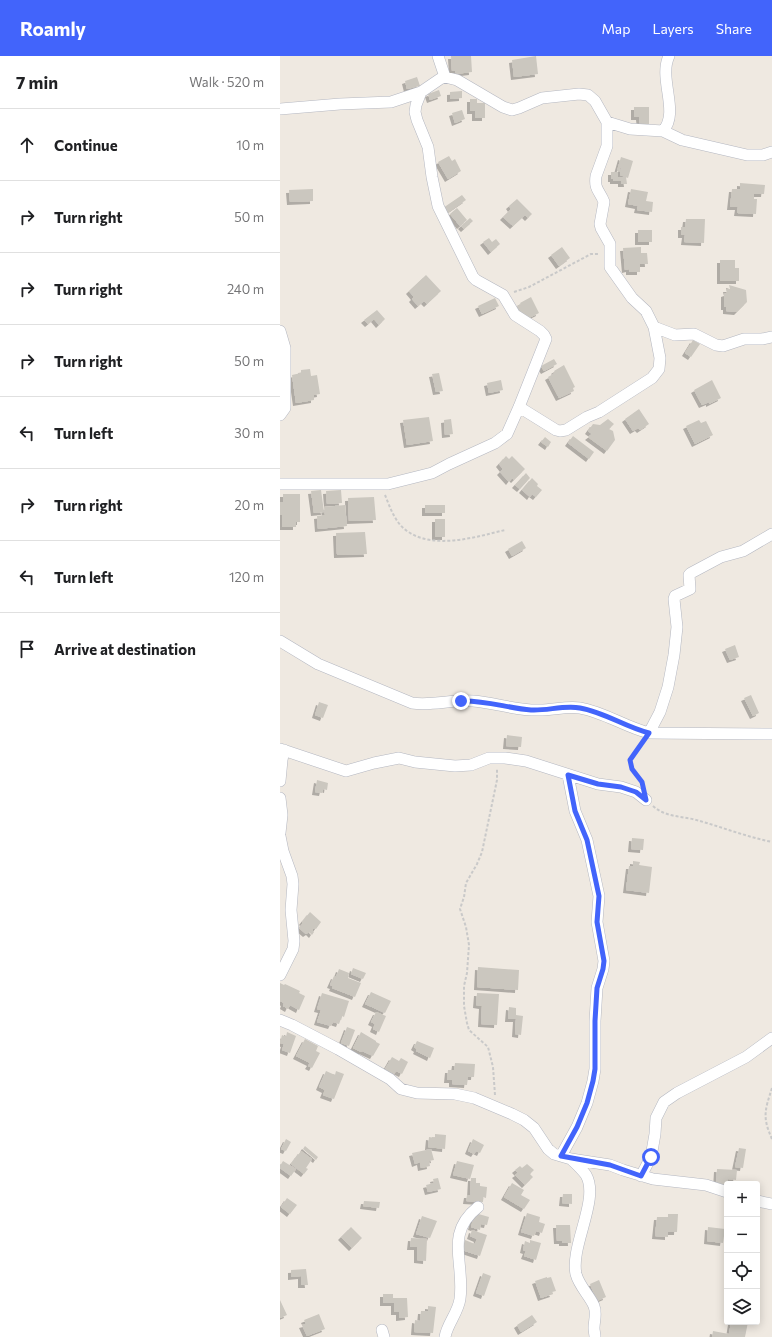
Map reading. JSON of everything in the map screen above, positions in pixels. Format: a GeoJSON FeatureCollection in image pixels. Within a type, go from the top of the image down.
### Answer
{"type":"FeatureCollection","features":[{"type":"Feature","properties":{"kind":"street"},"geometry":{"type":"LineString","coordinates":[[438,56],[445,77]]}},
{"type":"Feature","properties":{"kind":"street"},"geometry":{"type":"LineString","coordinates":[[663,131],[667,126],[670,116],[666,66],[669,56]]}},
{"type":"Feature","properties":{"kind":"street"},"geometry":{"type":"LineString","coordinates":[[280,109],[340,104],[391,102],[421,92],[445,77],[457,80],[502,107],[512,110],[542,98],[579,94],[588,95],[595,101],[608,122],[607,146],[595,181],[596,187],[604,202],[600,224],[610,244],[610,267],[632,298],[646,311],[654,327],[660,358],[659,368],[652,378],[599,412],[587,417],[566,430],[556,430],[519,408]]}},
{"type":"Feature","properties":{"kind":"street"},"geometry":{"type":"LineString","coordinates":[[280,484],[388,484],[432,473],[495,443],[507,434],[546,340],[540,331],[515,315],[503,295],[473,277],[438,206],[428,147],[415,112],[421,92]]}},
{"type":"Feature","properties":{"kind":"street"},"geometry":{"type":"LineString","coordinates":[[608,122],[630,129],[663,131],[682,140],[747,155],[763,155],[772,152]]}},
{"type":"Feature","properties":{"kind":"street"},"geometry":{"type":"LineString","coordinates":[[654,327],[675,335],[694,334],[716,345],[724,346],[744,339],[762,340],[772,337]]}},
{"type":"Feature","properties":{"kind":"street"},"geometry":{"type":"LineString","coordinates":[[280,331],[285,348],[285,408],[280,415]]}},
{"type":"Feature","properties":{"kind":"street"},"geometry":{"type":"LineString","coordinates":[[649,733],[660,712],[668,687],[674,655],[677,627],[674,599],[676,596],[690,589],[691,573],[721,557],[743,552],[772,534]]}},
{"type":"Feature","properties":{"kind":"street"},"geometry":{"type":"LineString","coordinates":[[280,641],[318,664],[412,703],[427,704],[472,701],[529,710],[572,707],[598,713],[636,730],[649,733],[772,734]]}},
{"type":"Feature","properties":{"kind":"street"},"geometry":{"type":"LineString","coordinates":[[280,781],[282,750],[346,771],[399,758],[415,762],[455,766],[471,765],[489,758],[505,758],[526,761],[598,784],[621,787],[636,792],[646,800]]}},
{"type":"Feature","properties":{"kind":"street"},"geometry":{"type":"LineString","coordinates":[[566,1158],[587,1103],[593,1081],[595,1069],[597,988],[604,961],[597,922],[599,896],[587,840],[575,811],[568,775]]}},
{"type":"Feature","properties":{"kind":"street"},"geometry":{"type":"LineString","coordinates":[[280,798],[282,815],[280,835],[283,851],[292,880],[291,910],[294,941],[293,949],[280,975]]}},
{"type":"Feature","properties":{"kind":"street"},"geometry":{"type":"LineString","coordinates":[[280,1020],[313,1036],[390,1079],[401,1089],[417,1093],[455,1094],[474,1098],[496,1106],[524,1120],[534,1128],[548,1149],[554,1154],[566,1158],[610,1165],[653,1179],[706,1184],[724,1191]]}},
{"type":"Feature","properties":{"kind":"street"},"geometry":{"type":"LineString","coordinates":[[641,1176],[651,1157],[656,1118],[664,1102],[677,1093],[746,1057],[772,1038]]}},
{"type":"Feature","properties":{"kind":"street"},"geometry":{"type":"LineString","coordinates":[[566,1158],[586,1176],[590,1184],[587,1209],[578,1247],[576,1275],[594,1306],[595,1337]]}},
{"type":"Feature","properties":{"kind":"street"},"geometry":{"type":"LineString","coordinates":[[760,1202],[772,1204]]}},
{"type":"Feature","properties":{"kind":"street"},"geometry":{"type":"LineString","coordinates":[[445,1337],[459,1301],[461,1280],[458,1239],[459,1233],[469,1214],[478,1207]]}},
{"type":"Feature","properties":{"kind":"path"},"geometry":{"type":"LineString","coordinates":[[503,295],[529,287],[591,254],[610,254]]}},
{"type":"Feature","properties":{"kind":"path"},"geometry":{"type":"LineString","coordinates":[[380,484],[390,508],[398,521],[407,531],[421,538],[438,541],[456,540],[506,530]]}},
{"type":"Feature","properties":{"kind":"path"},"geometry":{"type":"LineString","coordinates":[[649,733],[630,760],[632,769],[642,782],[646,800],[656,809],[669,815],[699,820],[721,828],[772,842]]}},
{"type":"Feature","properties":{"kind":"path"},"geometry":{"type":"LineString","coordinates":[[496,758],[497,780],[485,841],[477,864],[466,883],[460,909],[466,927],[469,945],[467,973],[464,986],[466,1023],[469,1030],[488,1047],[493,1067],[496,1106]]}},
{"type":"Feature","properties":{"kind":"path"},"geometry":{"type":"LineString","coordinates":[[772,1088],[764,1118],[772,1139]]}},
{"type":"Feature","properties":{"kind":"building"},"geometry":{"type":"Polygon","coordinates":[[[451,56],[471,56],[472,72],[455,74],[455,71],[452,71],[451,56]]]}},
{"type":"Feature","properties":{"kind":"building"},"geometry":{"type":"Polygon","coordinates":[[[536,56],[538,74],[514,77],[512,60],[536,56]]]}},
{"type":"Feature","properties":{"kind":"building"},"geometry":{"type":"Polygon","coordinates":[[[417,77],[420,86],[407,89],[405,81],[417,77]]]}},
{"type":"Feature","properties":{"kind":"building"},"geometry":{"type":"Polygon","coordinates":[[[439,90],[441,96],[430,100],[428,94],[439,90]]]}},
{"type":"Feature","properties":{"kind":"building"},"geometry":{"type":"Polygon","coordinates":[[[462,91],[462,98],[450,99],[450,92],[462,91]]]}},
{"type":"Feature","properties":{"kind":"building"},"geometry":{"type":"Polygon","coordinates":[[[470,99],[477,99],[477,103],[485,103],[485,118],[475,118],[475,111],[470,111],[470,99]]]}},
{"type":"Feature","properties":{"kind":"building"},"geometry":{"type":"Polygon","coordinates":[[[634,107],[649,107],[649,124],[640,125],[639,117],[634,117],[634,107]]]}},
{"type":"Feature","properties":{"kind":"building"},"geometry":{"type":"Polygon","coordinates":[[[462,110],[465,119],[455,123],[452,113],[462,110]]]}},
{"type":"Feature","properties":{"kind":"building"},"geometry":{"type":"Polygon","coordinates":[[[449,156],[452,161],[455,159],[461,171],[448,179],[438,162],[449,156]]]}},
{"type":"Feature","properties":{"kind":"building"},"geometry":{"type":"Polygon","coordinates":[[[621,157],[633,161],[628,178],[620,175],[621,168],[619,172],[617,171],[621,157]]]}},
{"type":"Feature","properties":{"kind":"building"},"geometry":{"type":"Polygon","coordinates":[[[611,172],[618,172],[618,177],[626,177],[627,184],[621,184],[621,181],[613,181],[613,179],[611,179],[611,172]]]}},
{"type":"Feature","properties":{"kind":"building"},"geometry":{"type":"Polygon","coordinates":[[[740,183],[765,185],[764,194],[754,194],[754,199],[757,199],[756,214],[737,213],[738,207],[730,207],[732,189],[740,189],[740,183]]]}},
{"type":"Feature","properties":{"kind":"building"},"geometry":{"type":"Polygon","coordinates":[[[313,189],[313,201],[290,202],[289,190],[313,189]]]}},
{"type":"Feature","properties":{"kind":"building"},"geometry":{"type":"Polygon","coordinates":[[[631,189],[648,192],[646,201],[653,202],[652,212],[637,210],[638,206],[628,204],[631,189]]]}},
{"type":"Feature","properties":{"kind":"building"},"geometry":{"type":"Polygon","coordinates":[[[462,195],[466,200],[447,213],[443,208],[462,195]]]}},
{"type":"Feature","properties":{"kind":"building"},"geometry":{"type":"Polygon","coordinates":[[[517,199],[532,214],[528,218],[525,215],[513,226],[503,217],[511,209],[509,206],[517,199]]]}},
{"type":"Feature","properties":{"kind":"building"},"geometry":{"type":"Polygon","coordinates":[[[457,208],[467,220],[460,226],[450,214],[457,208]]]}},
{"type":"Feature","properties":{"kind":"building"},"geometry":{"type":"Polygon","coordinates":[[[470,218],[473,221],[464,229],[461,226],[470,218]]]}},
{"type":"Feature","properties":{"kind":"building"},"geometry":{"type":"Polygon","coordinates":[[[686,219],[705,219],[704,243],[684,242],[685,235],[681,235],[681,227],[685,227],[686,219]]]}},
{"type":"Feature","properties":{"kind":"building"},"geometry":{"type":"Polygon","coordinates":[[[638,230],[652,230],[652,242],[638,242],[638,230]]]}},
{"type":"Feature","properties":{"kind":"building"},"geometry":{"type":"Polygon","coordinates":[[[489,238],[492,242],[496,239],[500,244],[491,252],[483,242],[489,238]]]}},
{"type":"Feature","properties":{"kind":"building"},"geometry":{"type":"Polygon","coordinates":[[[562,247],[570,258],[559,266],[551,255],[562,247]]]}},
{"type":"Feature","properties":{"kind":"building"},"geometry":{"type":"Polygon","coordinates":[[[641,247],[641,253],[647,253],[648,264],[640,264],[640,272],[629,272],[629,269],[625,270],[623,248],[641,247]]]}},
{"type":"Feature","properties":{"kind":"building"},"geometry":{"type":"Polygon","coordinates":[[[720,260],[735,260],[735,268],[739,268],[739,281],[720,281],[720,260]]]}},
{"type":"Feature","properties":{"kind":"building"},"geometry":{"type":"Polygon","coordinates":[[[426,275],[441,291],[427,304],[424,301],[418,306],[412,299],[414,297],[409,291],[426,275]]]}},
{"type":"Feature","properties":{"kind":"building"},"geometry":{"type":"Polygon","coordinates":[[[729,285],[746,290],[747,302],[737,312],[726,311],[726,307],[724,307],[724,294],[727,293],[726,289],[730,289],[729,285]]]}},
{"type":"Feature","properties":{"kind":"building"},"geometry":{"type":"Polygon","coordinates":[[[531,297],[539,313],[527,319],[524,313],[520,315],[516,307],[531,297]]]}},
{"type":"Feature","properties":{"kind":"building"},"geometry":{"type":"Polygon","coordinates":[[[495,298],[499,306],[482,314],[478,306],[495,298]]]}},
{"type":"Feature","properties":{"kind":"building"},"geometry":{"type":"Polygon","coordinates":[[[377,310],[385,319],[379,325],[374,319],[368,324],[364,320],[377,310]]]}},
{"type":"Feature","properties":{"kind":"building"},"geometry":{"type":"Polygon","coordinates":[[[693,340],[700,344],[691,357],[685,353],[693,340]]]}},
{"type":"Feature","properties":{"kind":"building"},"geometry":{"type":"Polygon","coordinates":[[[554,359],[557,364],[544,371],[541,366],[554,359]]]}},
{"type":"Feature","properties":{"kind":"building"},"geometry":{"type":"Polygon","coordinates":[[[564,365],[575,387],[573,388],[574,391],[559,398],[548,377],[564,365]]]}},
{"type":"Feature","properties":{"kind":"building"},"geometry":{"type":"Polygon","coordinates":[[[310,369],[311,376],[317,375],[320,394],[314,395],[314,400],[296,403],[292,375],[301,373],[301,370],[310,369]]]}},
{"type":"Feature","properties":{"kind":"building"},"geometry":{"type":"Polygon","coordinates":[[[439,373],[443,391],[436,392],[432,374],[439,373]]]}},
{"type":"Feature","properties":{"kind":"building"},"geometry":{"type":"Polygon","coordinates":[[[501,380],[503,390],[489,393],[487,383],[501,380]]]}},
{"type":"Feature","properties":{"kind":"building"},"geometry":{"type":"Polygon","coordinates":[[[712,380],[721,398],[709,404],[709,402],[702,405],[694,390],[712,380]]]}},
{"type":"Feature","properties":{"kind":"building"},"geometry":{"type":"Polygon","coordinates":[[[639,409],[649,424],[640,430],[638,428],[633,431],[625,419],[639,409]]]}},
{"type":"Feature","properties":{"kind":"building"},"geometry":{"type":"Polygon","coordinates":[[[429,417],[433,441],[407,445],[403,420],[429,417]]]}},
{"type":"Feature","properties":{"kind":"building"},"geometry":{"type":"Polygon","coordinates":[[[451,419],[453,434],[445,435],[444,420],[451,419]]]}},
{"type":"Feature","properties":{"kind":"building"},"geometry":{"type":"Polygon","coordinates":[[[608,419],[614,424],[609,429],[613,431],[615,440],[607,451],[588,437],[592,434],[588,431],[593,424],[600,425],[608,419]]]}},
{"type":"Feature","properties":{"kind":"building"},"geometry":{"type":"Polygon","coordinates":[[[699,420],[701,423],[706,421],[713,435],[695,444],[686,426],[699,420]]]}},
{"type":"Feature","properties":{"kind":"building"},"geometry":{"type":"Polygon","coordinates":[[[573,436],[594,452],[589,459],[568,443],[573,436]]]}},
{"type":"Feature","properties":{"kind":"building"},"geometry":{"type":"Polygon","coordinates":[[[545,437],[551,442],[548,447],[541,442],[545,437]]]}},
{"type":"Feature","properties":{"kind":"building"},"geometry":{"type":"Polygon","coordinates":[[[506,456],[509,459],[512,456],[525,469],[514,480],[512,478],[509,482],[500,472],[503,469],[499,464],[506,456]]]}},
{"type":"Feature","properties":{"kind":"building"},"geometry":{"type":"Polygon","coordinates":[[[526,473],[530,478],[520,489],[515,485],[526,473]]]}},
{"type":"Feature","properties":{"kind":"building"},"geometry":{"type":"Polygon","coordinates":[[[532,478],[538,484],[537,486],[542,490],[536,497],[532,494],[530,497],[522,490],[532,478]]]}},
{"type":"Feature","properties":{"kind":"building"},"geometry":{"type":"Polygon","coordinates":[[[321,490],[324,512],[314,513],[311,491],[321,490]]]}},
{"type":"Feature","properties":{"kind":"building"},"geometry":{"type":"Polygon","coordinates":[[[341,490],[342,503],[327,504],[326,491],[341,490]]]}},
{"type":"Feature","properties":{"kind":"building"},"geometry":{"type":"Polygon","coordinates":[[[283,494],[300,494],[300,522],[296,522],[296,527],[282,527],[280,502],[283,502],[283,494]]]}},
{"type":"Feature","properties":{"kind":"building"},"geometry":{"type":"Polygon","coordinates":[[[374,497],[376,520],[349,521],[348,498],[374,497]]]}},
{"type":"Feature","properties":{"kind":"building"},"geometry":{"type":"Polygon","coordinates":[[[345,505],[347,526],[318,529],[317,516],[325,515],[324,507],[345,505]]]}},
{"type":"Feature","properties":{"kind":"building"},"geometry":{"type":"Polygon","coordinates":[[[425,505],[445,505],[445,513],[425,513],[425,505]]]}},
{"type":"Feature","properties":{"kind":"building"},"geometry":{"type":"Polygon","coordinates":[[[435,519],[445,519],[445,537],[435,537],[435,519]]]}},
{"type":"Feature","properties":{"kind":"building"},"geometry":{"type":"Polygon","coordinates":[[[365,532],[367,554],[337,555],[336,533],[365,532]]]}},
{"type":"Feature","properties":{"kind":"building"},"geometry":{"type":"Polygon","coordinates":[[[522,541],[526,548],[512,556],[508,549],[522,541]]]}},
{"type":"Feature","properties":{"kind":"building"},"geometry":{"type":"Polygon","coordinates":[[[735,645],[739,657],[730,660],[725,649],[735,645]]]}},
{"type":"Feature","properties":{"kind":"building"},"geometry":{"type":"Polygon","coordinates":[[[751,695],[759,713],[753,716],[744,698],[751,695]]]}},
{"type":"Feature","properties":{"kind":"building"},"geometry":{"type":"Polygon","coordinates":[[[319,702],[328,705],[323,718],[315,715],[319,702]]]}},
{"type":"Feature","properties":{"kind":"building"},"geometry":{"type":"Polygon","coordinates":[[[507,735],[522,737],[521,747],[506,746],[507,735]]]}},
{"type":"Feature","properties":{"kind":"building"},"geometry":{"type":"Polygon","coordinates":[[[317,780],[328,783],[327,790],[323,789],[322,793],[315,792],[317,780]]]}},
{"type":"Feature","properties":{"kind":"building"},"geometry":{"type":"Polygon","coordinates":[[[632,838],[644,839],[643,850],[631,849],[632,838]]]}},
{"type":"Feature","properties":{"kind":"building"},"geometry":{"type":"Polygon","coordinates":[[[633,861],[640,862],[639,865],[652,867],[649,893],[626,890],[629,866],[633,866],[633,861]]]}},
{"type":"Feature","properties":{"kind":"building"},"geometry":{"type":"Polygon","coordinates":[[[310,912],[321,922],[316,929],[314,928],[312,930],[314,932],[312,935],[309,932],[306,934],[299,928],[310,912]]]}},
{"type":"Feature","properties":{"kind":"building"},"geometry":{"type":"Polygon","coordinates":[[[478,967],[519,970],[518,990],[477,987],[478,967]]]}},
{"type":"Feature","properties":{"kind":"building"},"geometry":{"type":"Polygon","coordinates":[[[353,968],[366,973],[363,979],[351,974],[353,968]]]}},
{"type":"Feature","properties":{"kind":"building"},"geometry":{"type":"Polygon","coordinates":[[[339,969],[349,973],[348,978],[361,983],[355,997],[332,988],[333,986],[330,985],[334,976],[336,977],[339,969]]]}},
{"type":"Feature","properties":{"kind":"building"},"geometry":{"type":"Polygon","coordinates":[[[280,983],[300,991],[299,993],[305,996],[299,1010],[290,1005],[288,1009],[283,1006],[284,1003],[280,1001],[280,983]]]}},
{"type":"Feature","properties":{"kind":"building"},"geometry":{"type":"Polygon","coordinates":[[[371,992],[391,1001],[385,1013],[365,1004],[371,992]]]}},
{"type":"Feature","properties":{"kind":"building"},"geometry":{"type":"Polygon","coordinates":[[[322,993],[349,1001],[344,1017],[342,1016],[339,1024],[333,1022],[331,1026],[317,1022],[321,1010],[317,1009],[322,993]]]}},
{"type":"Feature","properties":{"kind":"building"},"geometry":{"type":"Polygon","coordinates":[[[477,993],[499,994],[497,1025],[481,1024],[482,1006],[476,1005],[477,993]]]}},
{"type":"Feature","properties":{"kind":"building"},"geometry":{"type":"Polygon","coordinates":[[[509,1007],[516,1008],[516,1015],[523,1016],[521,1035],[515,1034],[516,1019],[508,1019],[509,1007]]]}},
{"type":"Feature","properties":{"kind":"building"},"geometry":{"type":"Polygon","coordinates":[[[376,1012],[386,1016],[379,1032],[373,1029],[375,1024],[371,1022],[376,1012]]]}},
{"type":"Feature","properties":{"kind":"building"},"geometry":{"type":"Polygon","coordinates":[[[347,1027],[355,1030],[349,1046],[341,1043],[347,1027]]]}},
{"type":"Feature","properties":{"kind":"building"},"geometry":{"type":"Polygon","coordinates":[[[287,1032],[296,1036],[290,1053],[282,1050],[284,1044],[280,1043],[282,1035],[286,1037],[287,1032]]]}},
{"type":"Feature","properties":{"kind":"building"},"geometry":{"type":"Polygon","coordinates":[[[361,1032],[380,1044],[373,1056],[353,1048],[361,1032]]]}},
{"type":"Feature","properties":{"kind":"building"},"geometry":{"type":"Polygon","coordinates":[[[305,1039],[318,1046],[316,1051],[320,1053],[312,1068],[308,1066],[310,1063],[296,1056],[305,1039]]]}},
{"type":"Feature","properties":{"kind":"building"},"geometry":{"type":"Polygon","coordinates":[[[417,1041],[434,1048],[430,1058],[416,1051],[417,1049],[414,1047],[417,1041]]]}},
{"type":"Feature","properties":{"kind":"building"},"geometry":{"type":"Polygon","coordinates":[[[392,1057],[399,1061],[401,1058],[408,1062],[402,1074],[396,1071],[394,1074],[385,1069],[392,1057]]]}},
{"type":"Feature","properties":{"kind":"building"},"geometry":{"type":"Polygon","coordinates":[[[455,1063],[475,1064],[474,1077],[468,1077],[467,1085],[452,1084],[452,1080],[447,1080],[448,1070],[454,1070],[455,1063]]]}},
{"type":"Feature","properties":{"kind":"building"},"geometry":{"type":"Polygon","coordinates":[[[326,1071],[335,1075],[336,1071],[344,1074],[334,1099],[323,1095],[325,1090],[319,1087],[326,1071]]]}},
{"type":"Feature","properties":{"kind":"building"},"geometry":{"type":"Polygon","coordinates":[[[435,1134],[446,1135],[445,1149],[428,1147],[429,1137],[435,1138],[435,1134]]]}},
{"type":"Feature","properties":{"kind":"building"},"geometry":{"type":"Polygon","coordinates":[[[286,1139],[291,1142],[286,1151],[281,1149],[286,1139]]]}},
{"type":"Feature","properties":{"kind":"building"},"geometry":{"type":"Polygon","coordinates":[[[473,1139],[484,1145],[480,1153],[476,1151],[474,1154],[468,1151],[473,1139]]]}},
{"type":"Feature","properties":{"kind":"building"},"geometry":{"type":"Polygon","coordinates":[[[305,1146],[318,1157],[316,1160],[303,1149],[305,1146]]]}},
{"type":"Feature","properties":{"kind":"building"},"geometry":{"type":"Polygon","coordinates":[[[739,1148],[746,1149],[743,1168],[735,1167],[739,1148]]]}},
{"type":"Feature","properties":{"kind":"building"},"geometry":{"type":"Polygon","coordinates":[[[431,1149],[434,1160],[429,1161],[430,1166],[421,1168],[420,1162],[415,1164],[412,1153],[431,1149]]]}},
{"type":"Feature","properties":{"kind":"building"},"geometry":{"type":"Polygon","coordinates":[[[301,1151],[312,1159],[304,1174],[291,1164],[301,1151]]]}},
{"type":"Feature","properties":{"kind":"building"},"geometry":{"type":"Polygon","coordinates":[[[283,1161],[296,1169],[291,1176],[280,1168],[283,1161]]]}},
{"type":"Feature","properties":{"kind":"building"},"geometry":{"type":"Polygon","coordinates":[[[457,1161],[474,1165],[470,1179],[453,1175],[457,1161]]]}},
{"type":"Feature","properties":{"kind":"building"},"geometry":{"type":"Polygon","coordinates":[[[527,1164],[534,1170],[530,1174],[533,1177],[525,1185],[515,1175],[518,1173],[515,1170],[520,1166],[522,1168],[527,1164]]]}},
{"type":"Feature","properties":{"kind":"building"},"geometry":{"type":"Polygon","coordinates":[[[717,1169],[737,1170],[736,1180],[728,1179],[728,1181],[724,1181],[724,1186],[716,1185],[717,1169]]]}},
{"type":"Feature","properties":{"kind":"building"},"geometry":{"type":"Polygon","coordinates":[[[438,1178],[441,1189],[428,1192],[426,1185],[434,1183],[433,1179],[438,1178]]]}},
{"type":"Feature","properties":{"kind":"building"},"geometry":{"type":"Polygon","coordinates":[[[471,1178],[476,1178],[476,1183],[480,1183],[480,1186],[487,1187],[486,1198],[483,1197],[483,1202],[466,1201],[467,1195],[470,1195],[471,1178]]]}},
{"type":"Feature","properties":{"kind":"building"},"geometry":{"type":"Polygon","coordinates":[[[512,1183],[524,1190],[521,1195],[530,1200],[524,1209],[504,1197],[512,1183]]]}},
{"type":"Feature","properties":{"kind":"building"},"geometry":{"type":"Polygon","coordinates":[[[563,1194],[572,1194],[572,1204],[562,1203],[563,1194]]]}},
{"type":"Feature","properties":{"kind":"building"},"geometry":{"type":"Polygon","coordinates":[[[287,1198],[297,1205],[290,1214],[281,1207],[287,1198]]]}},
{"type":"Feature","properties":{"kind":"building"},"geometry":{"type":"Polygon","coordinates":[[[364,1201],[380,1202],[379,1208],[363,1206],[364,1201]]]}},
{"type":"Feature","properties":{"kind":"building"},"geometry":{"type":"Polygon","coordinates":[[[475,1213],[489,1217],[487,1225],[481,1224],[480,1230],[471,1227],[475,1213]]]}},
{"type":"Feature","properties":{"kind":"building"},"geometry":{"type":"Polygon","coordinates":[[[527,1213],[540,1217],[539,1222],[545,1224],[542,1233],[536,1231],[534,1236],[521,1232],[527,1213]]]}},
{"type":"Feature","properties":{"kind":"building"},"geometry":{"type":"Polygon","coordinates":[[[668,1214],[678,1214],[677,1232],[668,1232],[668,1237],[655,1236],[657,1217],[668,1217],[668,1214]]]}},
{"type":"Feature","properties":{"kind":"building"},"geometry":{"type":"Polygon","coordinates":[[[422,1216],[437,1221],[430,1238],[416,1234],[422,1216]]]}},
{"type":"Feature","properties":{"kind":"building"},"geometry":{"type":"Polygon","coordinates":[[[556,1225],[570,1225],[571,1243],[562,1243],[562,1241],[557,1241],[556,1225]]]}},
{"type":"Feature","properties":{"kind":"building"},"geometry":{"type":"Polygon","coordinates":[[[351,1227],[362,1238],[352,1248],[341,1237],[351,1227]]]}},
{"type":"Feature","properties":{"kind":"building"},"geometry":{"type":"Polygon","coordinates":[[[708,1227],[724,1229],[723,1243],[707,1241],[708,1227]]]}},
{"type":"Feature","properties":{"kind":"building"},"geometry":{"type":"Polygon","coordinates":[[[472,1230],[487,1235],[480,1256],[462,1250],[465,1240],[475,1244],[477,1239],[470,1236],[472,1230]]]}},
{"type":"Feature","properties":{"kind":"building"},"geometry":{"type":"Polygon","coordinates":[[[411,1238],[427,1239],[426,1261],[417,1260],[417,1247],[410,1247],[411,1238]]]}},
{"type":"Feature","properties":{"kind":"building"},"geometry":{"type":"Polygon","coordinates":[[[530,1240],[541,1243],[536,1260],[524,1256],[526,1251],[523,1250],[525,1241],[530,1243],[530,1240]]]}},
{"type":"Feature","properties":{"kind":"building"},"geometry":{"type":"Polygon","coordinates":[[[306,1269],[308,1285],[301,1285],[301,1276],[291,1277],[291,1270],[306,1269]]]}},
{"type":"Feature","properties":{"kind":"building"},"geometry":{"type":"Polygon","coordinates":[[[483,1273],[491,1276],[484,1296],[476,1293],[483,1273]]]}},
{"type":"Feature","properties":{"kind":"building"},"geometry":{"type":"Polygon","coordinates":[[[551,1277],[556,1291],[552,1292],[553,1294],[541,1298],[535,1281],[551,1277]]]}},
{"type":"Feature","properties":{"kind":"building"},"geometry":{"type":"Polygon","coordinates":[[[599,1280],[606,1297],[597,1301],[590,1284],[599,1280]]]}},
{"type":"Feature","properties":{"kind":"building"},"geometry":{"type":"Polygon","coordinates":[[[383,1294],[393,1294],[393,1298],[407,1298],[408,1317],[399,1318],[399,1312],[394,1312],[394,1303],[383,1303],[383,1294]]]}},
{"type":"Feature","properties":{"kind":"building"},"geometry":{"type":"Polygon","coordinates":[[[280,1300],[287,1315],[280,1318],[280,1300]]]}},
{"type":"Feature","properties":{"kind":"building"},"geometry":{"type":"Polygon","coordinates":[[[428,1306],[436,1307],[433,1333],[414,1332],[415,1320],[420,1321],[421,1311],[428,1311],[428,1306]]]}},
{"type":"Feature","properties":{"kind":"building"},"geometry":{"type":"Polygon","coordinates":[[[319,1314],[325,1329],[307,1336],[302,1325],[306,1324],[304,1320],[319,1314]]]}},
{"type":"Feature","properties":{"kind":"building"},"geometry":{"type":"Polygon","coordinates":[[[532,1315],[537,1322],[521,1332],[517,1325],[532,1315]]]}},
{"type":"Feature","properties":{"kind":"building"},"geometry":{"type":"Polygon","coordinates":[[[730,1325],[747,1325],[745,1337],[712,1337],[713,1331],[729,1334],[730,1325]]]}},
{"type":"Feature","properties":{"kind":"route"},"geometry":{"type":"LineString","coordinates":[[461,701],[472,701],[529,710],[572,707],[580,708],[598,713],[636,730],[649,733],[630,760],[632,769],[642,782],[646,800],[636,792],[621,787],[598,784],[568,775],[575,811],[587,840],[599,896],[597,922],[604,961],[597,988],[595,1069],[593,1081],[587,1103],[577,1127],[561,1156],[610,1165],[641,1176],[651,1157]]}}]}
